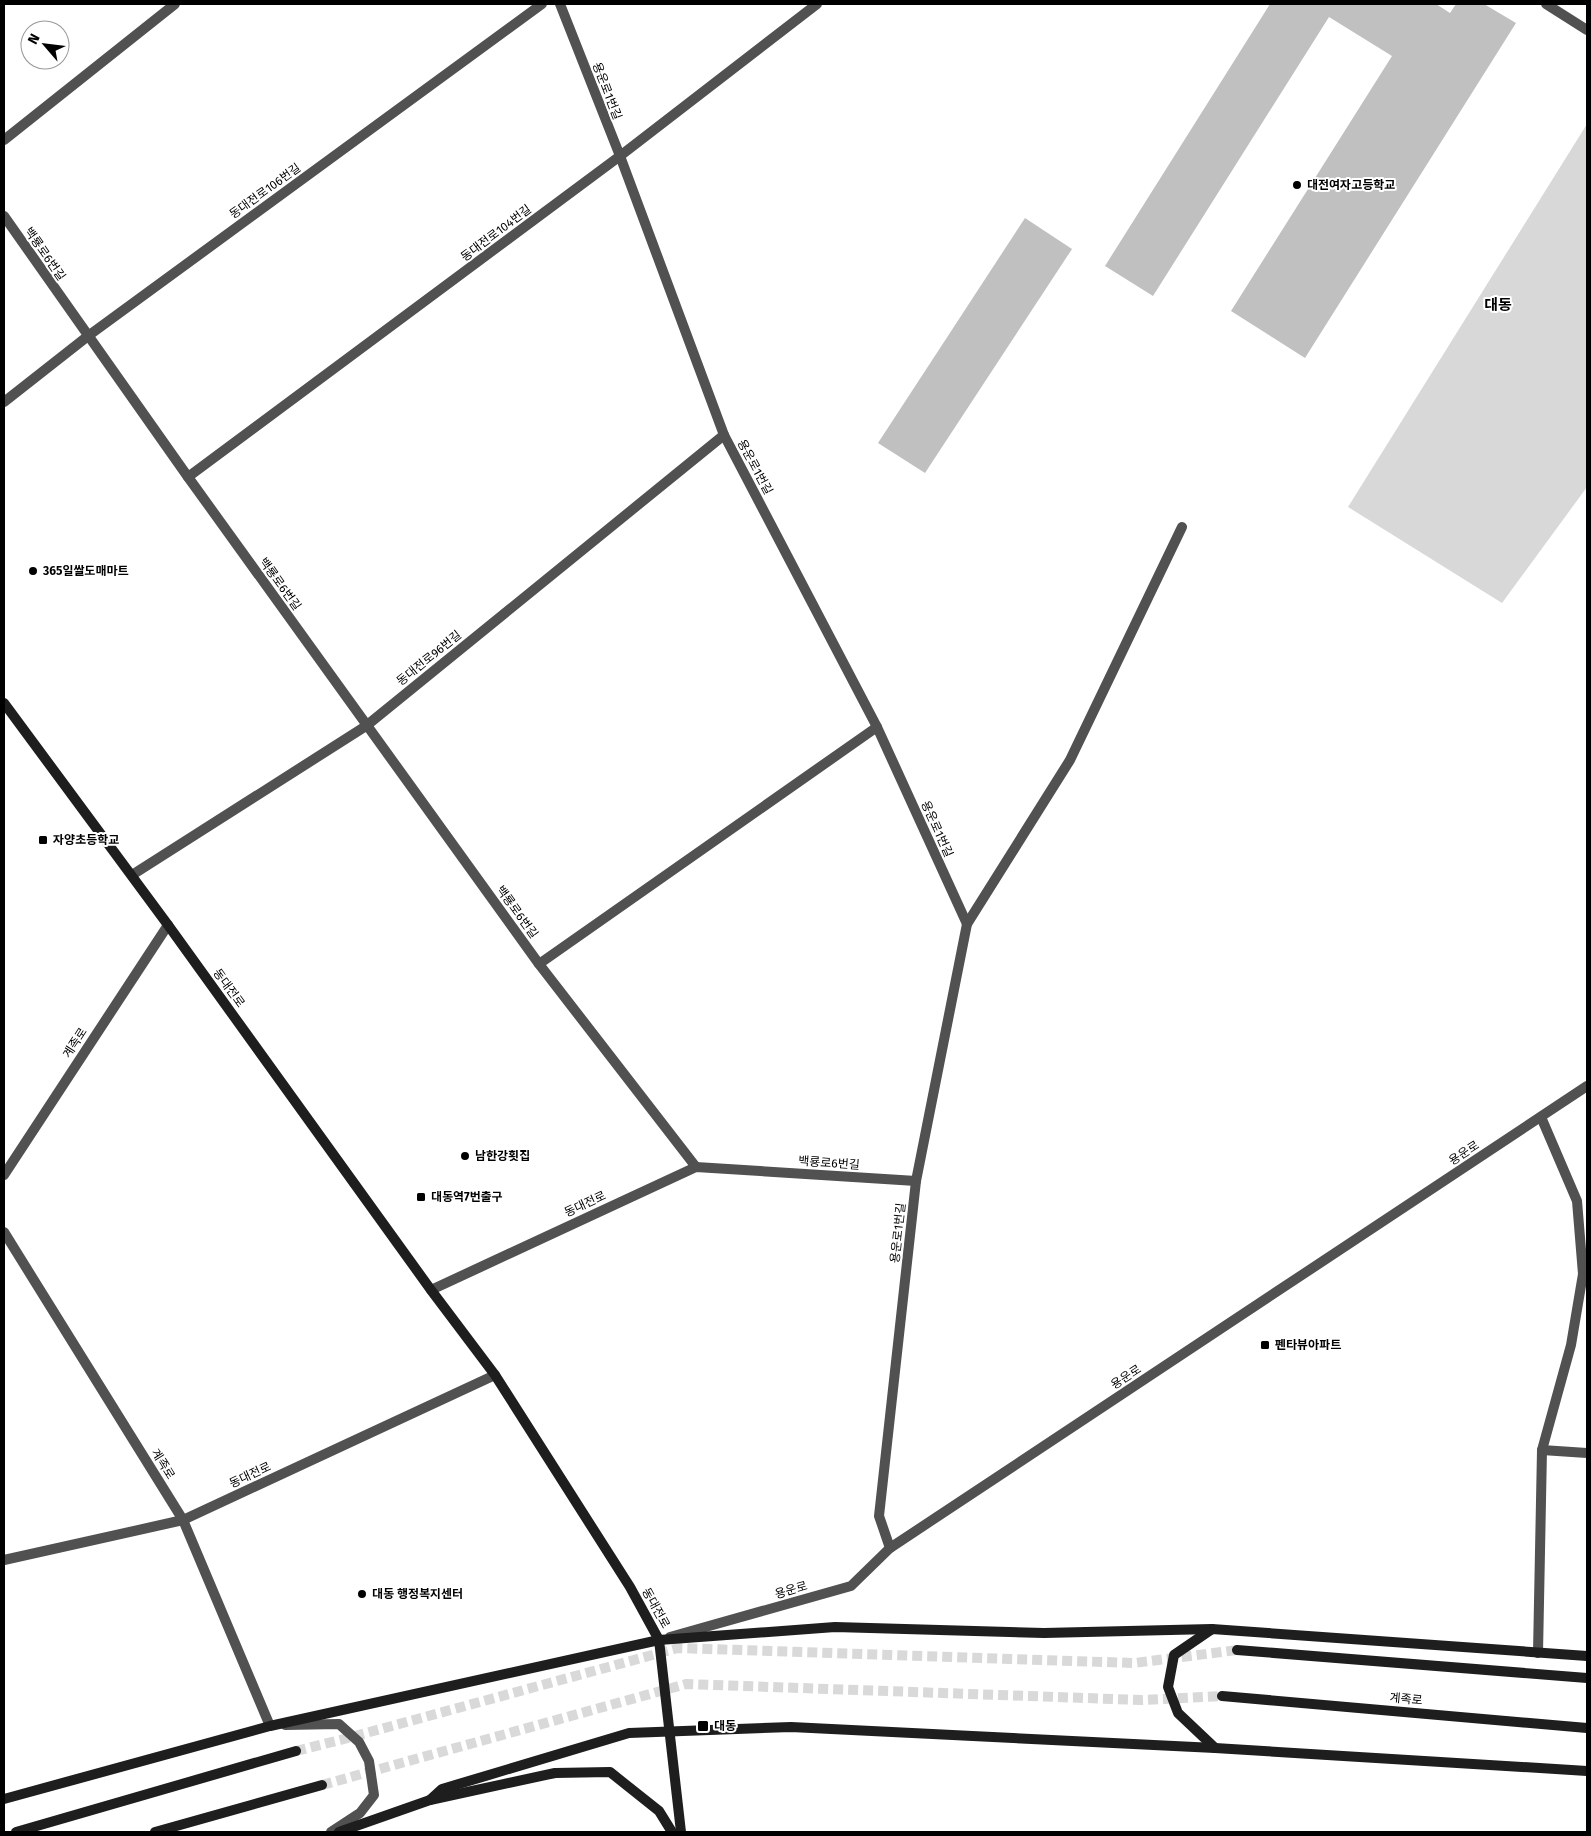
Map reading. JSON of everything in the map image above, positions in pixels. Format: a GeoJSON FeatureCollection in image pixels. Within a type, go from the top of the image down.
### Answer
{"type":"FeatureCollection","features":[{"type":"Feature","properties":{"kind":"main road","name":"동대전로"},"geometry":{"type":"LineString","coordinates":[[4,703],[132,875],[431,1290],[495,1375],[630,1587],[660,1640],[681,1832]]}},
{"type":"Feature","properties":{"kind":"main road"},"geometry":{"type":"LineString","coordinates":[[4,1799],[270,1726],[660,1640],[835,1627],[1044,1633],[1212,1629],[1587,1656]]}},
{"type":"Feature","properties":{"kind":"main road"},"geometry":{"type":"LineString","coordinates":[[1212,1629],[1174,1655],[1168,1687],[1178,1713],[1215,1748]]}},
{"type":"Feature","properties":{"kind":"main road"},"geometry":{"type":"LineString","coordinates":[[1237,1650],[1587,1678]]}},
{"type":"Feature","properties":{"kind":"main road","name":"계족로"},"geometry":{"type":"LineString","coordinates":[[1222,1696],[1587,1728]]}},
{"type":"Feature","properties":{"kind":"main road"},"geometry":{"type":"LineString","coordinates":[[430,1800],[442,1789],[628,1733],[791,1727],[1215,1748],[1587,1771]]}},
{"type":"Feature","properties":{"kind":"main road"},"geometry":{"type":"LineString","coordinates":[[16,1832],[296,1751]]}},
{"type":"Feature","properties":{"kind":"main road"},"geometry":{"type":"LineString","coordinates":[[339,1832],[430,1800],[555,1773],[610,1772],[659,1811],[672,1832]]}},
{"type":"Feature","properties":{"kind":"main road"},"geometry":{"type":"LineString","coordinates":[[155,1832],[322,1785]]}},
{"type":"Feature","properties":{"kind":"street"},"geometry":{"type":"LineString","coordinates":[[4,140],[174,4]]}},
{"type":"Feature","properties":{"kind":"street","name":"동대전로106번길"},"geometry":{"type":"LineString","coordinates":[[4,402],[88,336],[542,4]]}},
{"type":"Feature","properties":{"kind":"street","name":"용운로1번길"},"geometry":{"type":"LineString","coordinates":[[560,4],[620,156],[724,435],[878,727],[967,924]]}},
{"type":"Feature","properties":{"kind":"street","name":"동대전로104번길"},"geometry":{"type":"LineString","coordinates":[[188,478],[620,156],[817,4]]}},
{"type":"Feature","properties":{"kind":"street"},"geometry":{"type":"LineString","coordinates":[[1546,4],[1587,30]]}},
{"type":"Feature","properties":{"kind":"street","name":"백룡로6번길"},"geometry":{"type":"LineString","coordinates":[[4,216],[188,478],[539,964],[696,1167],[916,1181]]}},
{"type":"Feature","properties":{"kind":"street","name":"동대전로96번길"},"geometry":{"type":"LineString","coordinates":[[132,875],[366,726],[724,435]]}},
{"type":"Feature","properties":{"kind":"street","name":"용운로1번길"},"geometry":{"type":"LineString","coordinates":[[890,1548],[879,1516],[916,1181],[967,924],[1070,760],[1182,527]]}},
{"type":"Feature","properties":{"kind":"street"},"geometry":{"type":"LineString","coordinates":[[539,964],[878,727]]}},
{"type":"Feature","properties":{"kind":"street","name":"계족로"},"geometry":{"type":"LineString","coordinates":[[4,1175],[168,925]]}},
{"type":"Feature","properties":{"kind":"street","name":"용운로"},"geometry":{"type":"LineString","coordinates":[[660,1640],[851,1586],[890,1548],[1587,1086]]}},
{"type":"Feature","properties":{"kind":"street"},"geometry":{"type":"LineString","coordinates":[[1538,1653],[1542,1450],[1571,1345],[1583,1274],[1577,1201],[1541,1117]]}},
{"type":"Feature","properties":{"kind":"street","name":"동대전로"},"geometry":{"type":"LineString","coordinates":[[431,1290],[696,1167]]}},
{"type":"Feature","properties":{"kind":"street","name":"계족로"},"geometry":{"type":"LineString","coordinates":[[4,1232],[183,1520],[270,1726]]}},
{"type":"Feature","properties":{"kind":"street","name":"동대전로"},"geometry":{"type":"LineString","coordinates":[[4,1560],[183,1520],[495,1375]]}},
{"type":"Feature","properties":{"kind":"street"},"geometry":{"type":"LineString","coordinates":[[1542,1450],[1587,1453]]}},
{"type":"Feature","properties":{"kind":"street"},"geometry":{"type":"LineString","coordinates":[[270,1726],[339,1724],[359,1742],[369,1762],[374,1795],[360,1813],[331,1832]]}},
{"type":"Feature","properties":{"kind":"shaded area"},"geometry":{"type":"Polygon","coordinates":[[[1587,124],[1587,487],[1502,603],[1348,507],[1587,124]]]}},
{"type":"Feature","properties":{"kind":"building"},"geometry":{"type":"Polygon","coordinates":[[[1270,4],[1436,4],[1450,13],[1456,4],[1484,4],[1516,23],[1305,358],[1231,311],[1392,56],[1329,17],[1153,296],[1105,266],[1270,4]]]}},
{"type":"Feature","properties":{"kind":"building"},"geometry":{"type":"Polygon","coordinates":[[[1025,218],[1072,249],[925,473],[878,443],[1025,218]]]}},
{"type":"Feature","properties":{"kind":"tunnel"},"geometry":{"type":"LineString","coordinates":[[296,1751],[678,1648],[1134,1663],[1237,1650]]}},
{"type":"Feature","properties":{"kind":"tunnel"},"geometry":{"type":"LineString","coordinates":[[322,1785],[686,1684],[1142,1700],[1222,1696]]}},
{"type":"Feature","properties":{"kind":"place","name":"대전여자고등학교"},"geometry":{"type":"Point","coordinates":[1297,185]}},
{"type":"Feature","properties":{"kind":"place","name":"365일쌀도매마트"},"geometry":{"type":"Point","coordinates":[33,571]}},
{"type":"Feature","properties":{"kind":"place","name":"자양초등학교"},"geometry":{"type":"Point","coordinates":[43,840]}},
{"type":"Feature","properties":{"kind":"place","name":"남한강횟집"},"geometry":{"type":"Point","coordinates":[465,1156]}},
{"type":"Feature","properties":{"kind":"place","name":"대동역7번출구"},"geometry":{"type":"Point","coordinates":[421,1197]}},
{"type":"Feature","properties":{"kind":"place","name":"펜타뷰아파트"},"geometry":{"type":"Point","coordinates":[1265,1345]}},
{"type":"Feature","properties":{"kind":"place","name":"대동 행정복지센터"},"geometry":{"type":"Point","coordinates":[362,1594]}},
{"type":"Feature","properties":{"kind":"place","name":"대동"},"geometry":{"type":"Point","coordinates":[703,1726]}},
{"type":"Feature","properties":{"kind":"district","name":"대동"},"geometry":{"type":"Point","coordinates":[1498,305]}}]}
